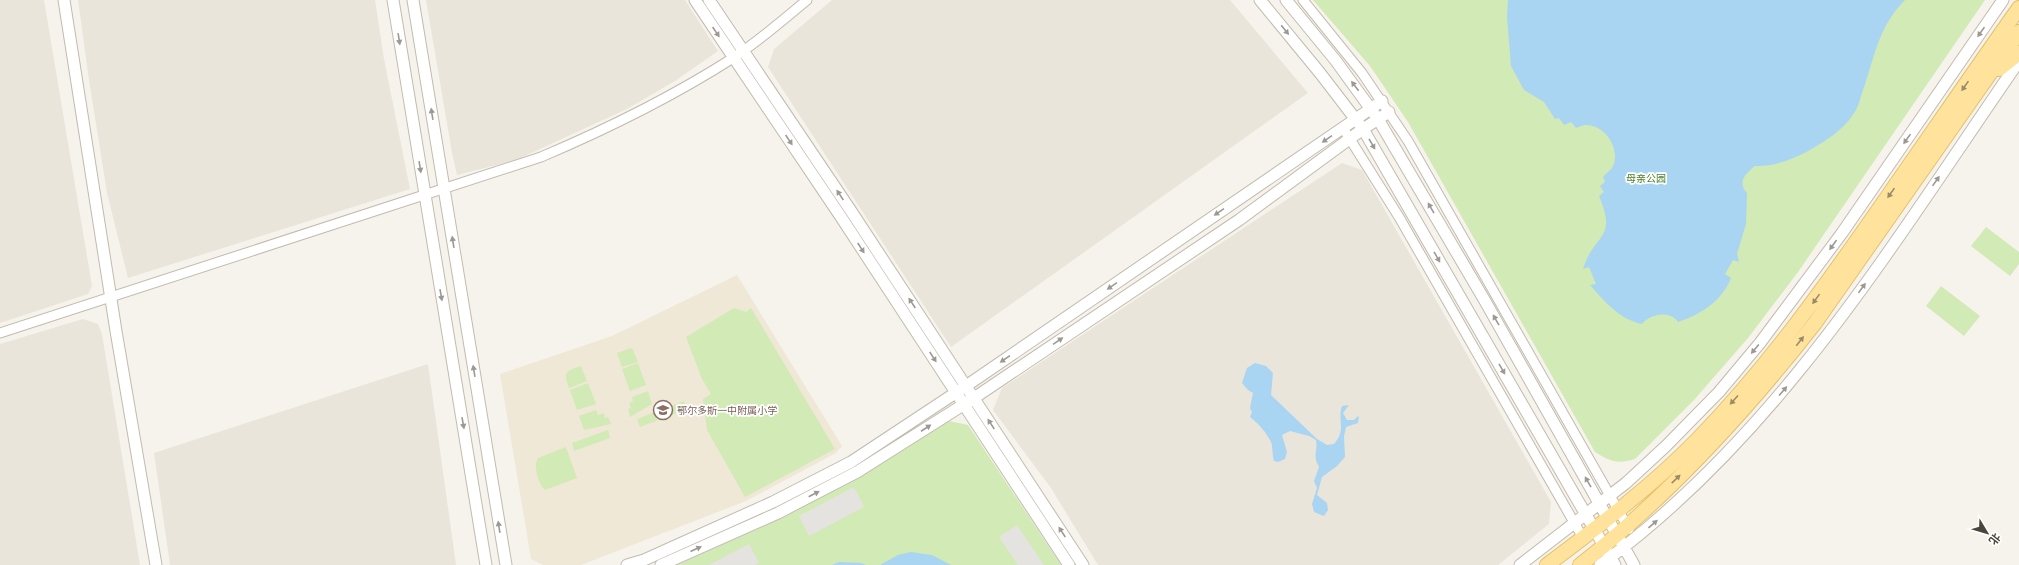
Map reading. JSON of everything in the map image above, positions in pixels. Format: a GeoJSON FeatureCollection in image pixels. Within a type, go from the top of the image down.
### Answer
{"type":"FeatureCollection","features":[{"type":"Feature","properties":{"kind":"main road"},"geometry":{"type":"LineString","coordinates":[[1547,565],[1614,514],[1696,440],[1753,379],[1779,348],[1859,238],[2019,8]]}},
{"type":"Feature","properties":{"kind":"main road"},"geometry":{"type":"LineString","coordinates":[[1580,565],[1610,556],[1617,535],[1707,449],[1740,415],[1780,367],[1819,317],[2019,32]]}},
{"type":"Feature","properties":{"kind":"main road"},"geometry":{"type":"LineString","coordinates":[[1987,77],[2019,53]]}},
{"type":"Feature","properties":{"kind":"street"},"geometry":{"type":"LineString","coordinates":[[64,0],[110,297],[156,565]]}},
{"type":"Feature","properties":{"kind":"street"},"geometry":{"type":"LineString","coordinates":[[393,0],[486,565]]}},
{"type":"Feature","properties":{"kind":"street"},"geometry":{"type":"LineString","coordinates":[[413,0],[506,565]]}},
{"type":"Feature","properties":{"kind":"street"},"geometry":{"type":"LineString","coordinates":[[695,0],[1069,565]]}},
{"type":"Feature","properties":{"kind":"street"},"geometry":{"type":"LineString","coordinates":[[709,0],[1084,565]]}},
{"type":"Feature","properties":{"kind":"street"},"geometry":{"type":"LineString","coordinates":[[0,333],[541,158],[606,130],[678,90],[733,57],[807,0]]}},
{"type":"Feature","properties":{"kind":"street"},"geometry":{"type":"LineString","coordinates":[[1260,0],[1320,73],[1363,129],[1586,515],[1589,533]]}},
{"type":"Feature","properties":{"kind":"street"},"geometry":{"type":"LineString","coordinates":[[1286,0],[1336,61],[1371,108],[1600,504],[1628,525],[1635,539]]}},
{"type":"Feature","properties":{"kind":"street"},"geometry":{"type":"LineString","coordinates":[[1303,0],[1341,45],[1382,101],[1432,182],[1611,496],[1617,535],[1634,565]]}},
{"type":"Feature","properties":{"kind":"street"},"geometry":{"type":"LineString","coordinates":[[1520,565],[1611,496],[1666,446],[1708,403],[1760,343],[1842,233],[2003,0]]}},
{"type":"Feature","properties":{"kind":"street"},"geometry":{"type":"LineString","coordinates":[[1600,565],[1651,526],[1726,454],[1791,381],[1835,325],[1870,276],[2019,61]]}},
{"type":"Feature","properties":{"kind":"street"},"geometry":{"type":"LineString","coordinates":[[627,565],[644,560],[774,502],[851,462],[956,393],[1382,101]]}},
{"type":"Feature","properties":{"kind":"street"},"geometry":{"type":"LineString","coordinates":[[660,565],[778,513],[857,472],[974,398],[1240,220],[1363,129],[1389,112]]}},
{"type":"Feature","properties":{"kind":"street"},"geometry":{"type":"LineString","coordinates":[[1343,128],[1351,138],[1400,218],[1575,523],[1589,533],[1610,556]]}},
{"type":"Feature","properties":{"kind":"shaded area"},"geometry":{"type":"Polygon","coordinates":[[[0,0],[44,0],[92,286],[88,294],[0,323],[0,0]]]}},
{"type":"Feature","properties":{"kind":"shaded area"},"geometry":{"type":"Polygon","coordinates":[[[78,0],[375,0],[384,59],[410,189],[128,278],[107,193],[78,0]]]}},
{"type":"Feature","properties":{"kind":"shaded area"},"geometry":{"type":"Polygon","coordinates":[[[426,0],[685,0],[718,51],[675,81],[627,109],[516,160],[457,175],[426,0]]]}},
{"type":"Feature","properties":{"kind":"shaded area"},"geometry":{"type":"Polygon","coordinates":[[[832,0],[1230,0],[1308,93],[951,347],[768,67],[774,49],[832,0]]]}},
{"type":"Feature","properties":{"kind":"shaded area"},"geometry":{"type":"Polygon","coordinates":[[[1342,163],[1362,170],[1551,502],[1549,524],[1498,565],[1098,565],[1051,488],[993,410],[1002,388],[1342,163]]]}},
{"type":"Feature","properties":{"kind":"shaded area","name":"鄂尔多斯一中附属小学"},"geometry":{"type":"Polygon","coordinates":[[[737,275],[842,446],[836,453],[746,501],[581,565],[543,565],[531,559],[500,374],[612,336],[737,275]]]}},
{"type":"Feature","properties":{"kind":"shaded area"},"geometry":{"type":"Polygon","coordinates":[[[83,319],[98,324],[102,334],[140,565],[0,565],[0,344],[83,319]]]}},
{"type":"Feature","properties":{"kind":"shaded area"},"geometry":{"type":"Polygon","coordinates":[[[428,364],[456,565],[170,565],[154,453],[428,364]]]}},
{"type":"Feature","properties":{"kind":"shaded area"},"geometry":{"type":"Polygon","coordinates":[[[854,487],[864,507],[809,536],[799,516],[854,487]]]}},
{"type":"Feature","properties":{"kind":"shaded area"},"geometry":{"type":"Polygon","coordinates":[[[1017,525],[1044,565],[1018,565],[999,537],[1017,525]]]}},
{"type":"Feature","properties":{"kind":"shaded area"},"geometry":{"type":"Polygon","coordinates":[[[749,544],[759,563],[755,565],[709,565],[749,544]]]}},
{"type":"Feature","properties":{"kind":"green space","name":"母亲公园"},"geometry":{"type":"Polygon","coordinates":[[[1313,0],[1985,0],[1798,272],[1748,338],[1694,400],[1635,459],[1619,462],[1605,458],[1595,452],[1408,122],[1370,66],[1313,0]]]}},
{"type":"Feature","properties":{"kind":"green space"},"geometry":{"type":"Polygon","coordinates":[[[1986,227],[2019,252],[2019,264],[2010,276],[1971,246],[1986,227]]]}},
{"type":"Feature","properties":{"kind":"green space"},"geometry":{"type":"Polygon","coordinates":[[[1941,286],[1980,316],[1964,336],[1926,306],[1941,286]]]}},
{"type":"Feature","properties":{"kind":"green space"},"geometry":{"type":"Polygon","coordinates":[[[734,308],[746,312],[751,308],[835,449],[745,497],[707,430],[703,399],[711,394],[702,379],[686,337],[734,308]]]}},
{"type":"Feature","properties":{"kind":"green space"},"geometry":{"type":"Polygon","coordinates":[[[631,348],[638,362],[622,367],[617,353],[631,348]]]}},
{"type":"Feature","properties":{"kind":"green space"},"geometry":{"type":"Polygon","coordinates":[[[638,363],[646,385],[630,391],[622,369],[638,363]]]}},
{"type":"Feature","properties":{"kind":"green space"},"geometry":{"type":"Polygon","coordinates":[[[581,366],[587,381],[569,388],[566,378],[567,372],[581,366]]]}},
{"type":"Feature","properties":{"kind":"green space"},"geometry":{"type":"Polygon","coordinates":[[[588,383],[596,404],[577,410],[570,390],[588,383]]]}},
{"type":"Feature","properties":{"kind":"green space"},"geometry":{"type":"Polygon","coordinates":[[[648,391],[652,404],[630,417],[628,409],[631,408],[629,403],[633,401],[632,397],[648,391]]]}},
{"type":"Feature","properties":{"kind":"green space"},"geometry":{"type":"Polygon","coordinates":[[[684,401],[687,409],[640,427],[637,419],[684,401]]]}},
{"type":"Feature","properties":{"kind":"green space"},"geometry":{"type":"Polygon","coordinates":[[[596,410],[598,415],[604,413],[605,418],[608,417],[611,424],[584,430],[579,416],[596,410]]]}},
{"type":"Feature","properties":{"kind":"green space"},"geometry":{"type":"Polygon","coordinates":[[[949,421],[968,425],[1061,565],[677,565],[796,511],[873,468],[949,421]]]}},
{"type":"Feature","properties":{"kind":"green space"},"geometry":{"type":"Polygon","coordinates":[[[608,430],[610,438],[574,451],[572,443],[608,430]]]}},
{"type":"Feature","properties":{"kind":"green space"},"geometry":{"type":"Polygon","coordinates":[[[566,447],[577,478],[545,490],[540,483],[536,470],[538,458],[566,447]]]}},
{"type":"Feature","properties":{"kind":"water"},"geometry":{"type":"Polygon","coordinates":[[[1508,0],[1905,0],[1888,21],[1878,44],[1858,106],[1845,125],[1840,130],[1804,153],[1776,164],[1755,166],[1745,175],[1742,182],[1747,193],[1746,224],[1737,254],[1739,262],[1733,260],[1725,274],[1731,278],[1722,294],[1702,311],[1678,322],[1670,316],[1660,315],[1650,318],[1642,324],[1626,318],[1613,309],[1590,285],[1596,284],[1589,267],[1583,269],[1588,257],[1605,229],[1606,221],[1604,210],[1599,196],[1604,192],[1600,186],[1605,182],[1603,177],[1612,168],[1615,161],[1613,147],[1605,134],[1593,126],[1584,125],[1576,128],[1571,122],[1564,125],[1559,118],[1555,119],[1544,102],[1524,90],[1511,66],[1507,17],[1508,0]]]}},
{"type":"Feature","properties":{"kind":"water"},"geometry":{"type":"Polygon","coordinates":[[[1255,363],[1266,366],[1273,373],[1271,395],[1317,439],[1327,445],[1334,444],[1340,434],[1340,416],[1342,406],[1349,405],[1343,413],[1347,420],[1354,420],[1358,416],[1359,417],[1358,423],[1346,427],[1344,436],[1345,457],[1337,466],[1322,477],[1317,495],[1327,503],[1328,510],[1324,516],[1314,512],[1312,504],[1317,488],[1314,481],[1319,467],[1316,459],[1316,440],[1309,436],[1290,431],[1282,435],[1287,452],[1285,459],[1278,462],[1274,461],[1271,442],[1262,428],[1250,417],[1252,412],[1250,408],[1253,393],[1242,383],[1247,368],[1255,363]]]}},
{"type":"Feature","properties":{"kind":"water"},"geometry":{"type":"Polygon","coordinates":[[[911,552],[932,555],[951,565],[880,565],[898,555],[911,552]]]}},
{"type":"Feature","properties":{"kind":"water"},"geometry":{"type":"Polygon","coordinates":[[[839,562],[861,563],[866,565],[832,565],[839,562]]]}},
{"type":"Feature","properties":{"kind":"place","name":"鄂尔多斯一中附属小学"},"geometry":{"type":"Point","coordinates":[663,410]}}]}
